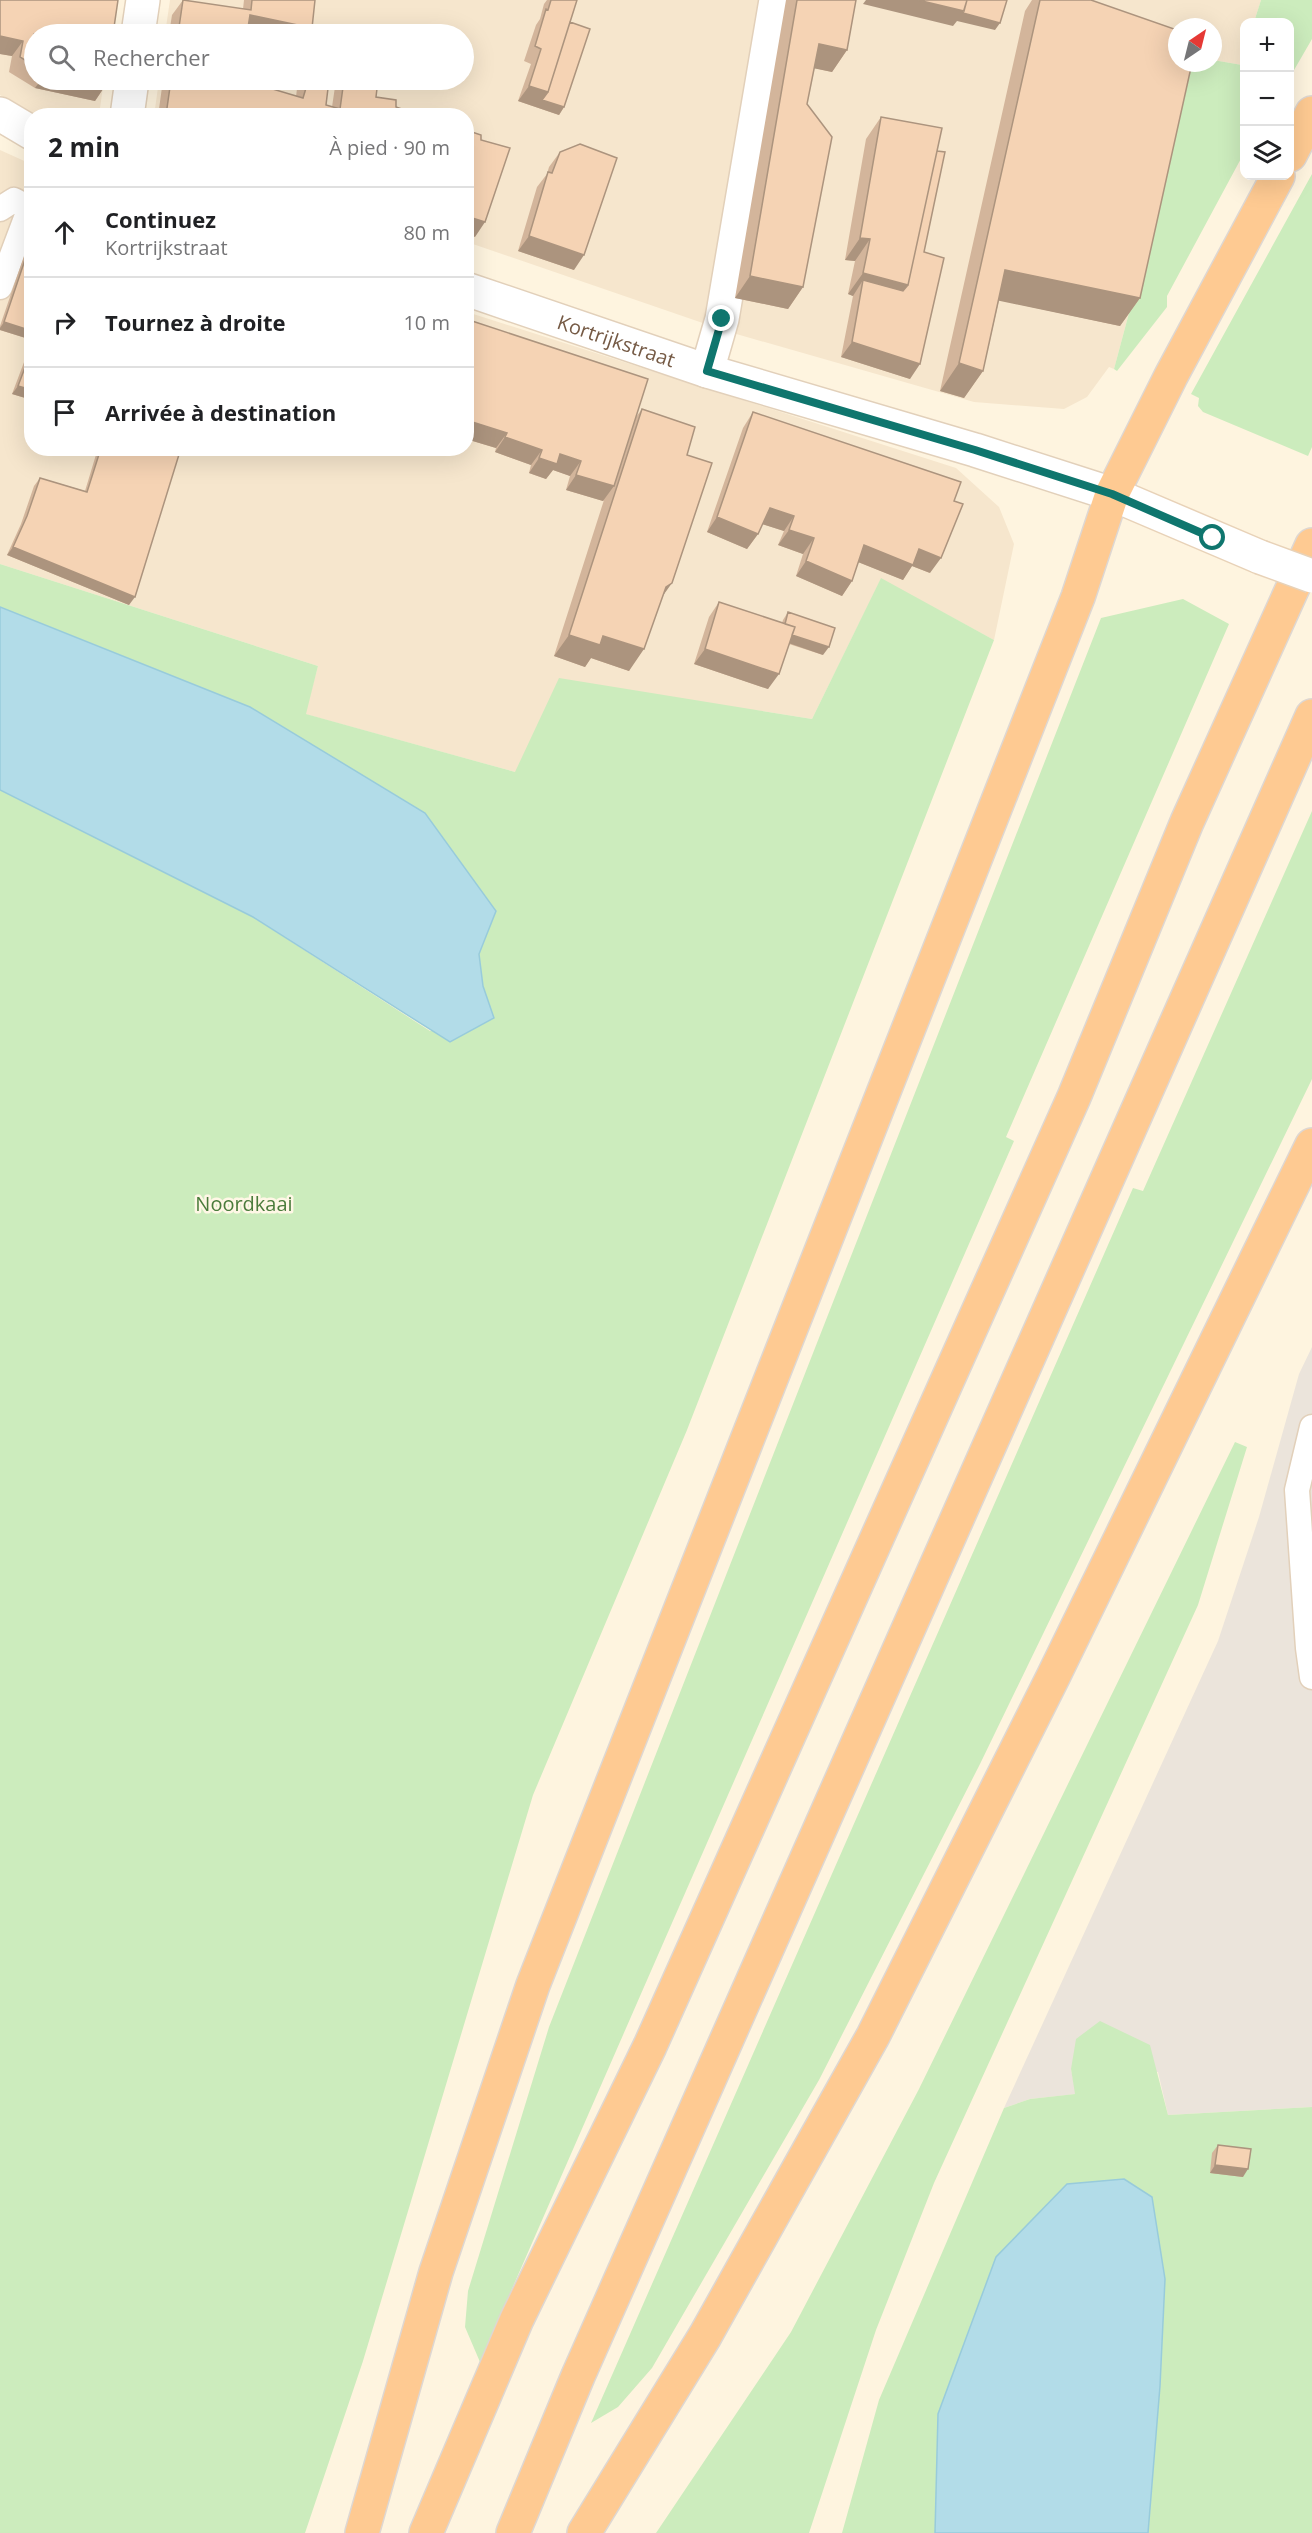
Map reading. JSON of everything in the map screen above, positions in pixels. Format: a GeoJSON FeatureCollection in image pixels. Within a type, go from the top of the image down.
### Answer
{"type":"FeatureCollection","features":[{"type":"Feature","properties":{"kind":"highway"},"geometry":{"type":"LineString","coordinates":[[1294,147],[1312,113]]}},
{"type":"Feature","properties":{"kind":"highway"},"geometry":{"type":"LineString","coordinates":[[363,2533],[436,2272],[533,1985],[1078,597],[1112,494],[1171,376],[1276,180]]}},
{"type":"Feature","properties":{"kind":"highway"},"geometry":{"type":"LineString","coordinates":[[426,2533],[518,2319],[650,2046],[1074,1097],[1187,822],[1312,545]]}},
{"type":"Feature","properties":{"kind":"highway"},"geometry":{"type":"LineString","coordinates":[[513,2533],[578,2376],[1312,716]]}},
{"type":"Feature","properties":{"kind":"highway"},"geometry":{"type":"LineString","coordinates":[[584,2533],[705,2336],[873,2036],[1048,1687],[1312,1145]]}},
{"type":"Feature","properties":{"kind":"street"},"geometry":{"type":"LineString","coordinates":[[139,24],[143,0]]}},
{"type":"Feature","properties":{"kind":"street"},"geometry":{"type":"LineString","coordinates":[[707,371],[722,319],[776,0]]}},
{"type":"Feature","properties":{"kind":"street"},"geometry":{"type":"LineString","coordinates":[[128,108],[131,90]]}},
{"type":"Feature","properties":{"kind":"street"},"geometry":{"type":"LineString","coordinates":[[0,114],[24,128]]}},
{"type":"Feature","properties":{"kind":"street","name":"Kortrijkstraat"},"geometry":{"type":"LineString","coordinates":[[474,293],[707,371],[975,450],[1112,494],[1260,557],[1312,576]]}},
{"type":"Feature","properties":{"kind":"lane"},"geometry":{"type":"LineString","coordinates":[[0,209],[14,200],[24,203]]}},
{"type":"Feature","properties":{"kind":"lane"},"geometry":{"type":"LineString","coordinates":[[0,287],[24,221]]}},
{"type":"Feature","properties":{"kind":"lane"},"geometry":{"type":"LineString","coordinates":[[1312,1427],[1297,1490],[1312,1677]]}},
{"type":"Feature","properties":{"kind":"shaded area"},"geometry":{"type":"Polygon","coordinates":[[[0,0],[24,24],[24,90],[103,90],[100,108],[24,109],[0,95],[0,0]]]}},
{"type":"Feature","properties":{"kind":"shaded area"},"geometry":{"type":"Polygon","coordinates":[[[170,0],[1261,0],[1255,18],[1240,18],[1240,65],[1222,62],[1222,18],[1168,18],[1168,72],[1187,72],[1170,160],[1114,369],[1109,367],[1087,397],[1064,409],[974,402],[726,331],[474,244],[474,108],[155,108],[158,90],[474,90],[474,24],[166,24],[170,0]]]}},
{"type":"Feature","properties":{"kind":"shaded area"},"geometry":{"type":"Polygon","coordinates":[[[0,150],[24,161],[24,456],[474,456],[474,314],[956,468],[999,507],[1014,544],[994,640],[881,579],[812,719],[755,710],[515,772],[305,714],[318,666],[0,564],[0,150]]]}},
{"type":"Feature","properties":{"kind":"shaded area"},"geometry":{"type":"Polygon","coordinates":[[[1312,1347],[1312,2107],[1168,2115],[1158,2072],[1071,2069],[1076,2094],[1030,2099],[1004,2108],[1218,1641],[1259,1517],[1299,1374],[1312,1347]]]}},
{"type":"Feature","properties":{"kind":"green space"},"geometry":{"type":"Polygon","coordinates":[[[1261,0],[1312,0],[1312,39],[1294,70],[1294,18],[1255,18],[1261,0]]]}},
{"type":"Feature","properties":{"kind":"green space"},"geometry":{"type":"Polygon","coordinates":[[[1222,62],[1240,65],[1240,160],[1167,296],[1167,307],[1117,371],[1114,369],[1170,160],[1187,72],[1222,72],[1222,62]]]}},
{"type":"Feature","properties":{"kind":"green space"},"geometry":{"type":"Polygon","coordinates":[[[1312,174],[1312,447],[1308,456],[1203,412],[1198,406],[1199,398],[1191,394],[1312,174]]]}},
{"type":"Feature","properties":{"kind":"green space","name":"Noordkaai"},"geometry":{"type":"Polygon","coordinates":[[[0,564],[318,666],[306,714],[515,772],[559,678],[812,719],[881,578],[994,640],[687,1430],[533,1795],[363,2361],[305,2533],[0,2533],[0,790],[253,917],[430,1031],[493,1018],[483,986],[479,954],[496,911],[250,707],[0,607],[0,564]]]}},
{"type":"Feature","properties":{"kind":"green space"},"geometry":{"type":"Polygon","coordinates":[[[1183,599],[1229,624],[1006,1137],[1014,1141],[480,2362],[465,2327],[468,2291],[549,2027],[1101,618],[1183,599]]]}},
{"type":"Feature","properties":{"kind":"green space"},"geometry":{"type":"Polygon","coordinates":[[[1312,811],[1312,1079],[980,1764],[819,2080],[652,2368],[618,2407],[591,2423],[1133,1188],[1143,1191],[1312,811]]]}},
{"type":"Feature","properties":{"kind":"green space"},"geometry":{"type":"Polygon","coordinates":[[[1235,1442],[1247,1447],[1198,1605],[934,2183],[876,2330],[809,2533],[656,2533],[791,2332],[919,2089],[1235,1442]]]}},
{"type":"Feature","properties":{"kind":"green space"},"geometry":{"type":"Polygon","coordinates":[[[1100,2021],[1150,2045],[1168,2115],[1312,2107],[1312,2533],[1148,2533],[1160,2386],[938,2414],[935,2533],[842,2533],[879,2400],[1004,2108],[1030,2099],[1075,2094],[1071,2069],[1076,2039],[1100,2021]]]}},
{"type":"Feature","properties":{"kind":"water"},"geometry":{"type":"Polygon","coordinates":[[[0,607],[250,707],[425,813],[496,911],[479,954],[483,986],[494,1018],[450,1042],[253,917],[0,790],[0,607]]]}},
{"type":"Feature","properties":{"kind":"water"},"geometry":{"type":"Polygon","coordinates":[[[1124,2179],[1152,2197],[1165,2279],[1160,2386],[1148,2533],[935,2533],[938,2414],[996,2257],[1067,2184],[1124,2179]]]}},
{"type":"Feature","properties":{"kind":"building"},"geometry":{"type":"Polygon","coordinates":[[[0,0],[118,0],[114,24],[24,24],[24,60],[20,57],[23,41],[0,36],[0,0]]]}},
{"type":"Feature","properties":{"kind":"building"},"geometry":{"type":"Polygon","coordinates":[[[183,0],[251,10],[252,0],[315,0],[312,24],[293,24],[250,15],[249,24],[179,24],[183,0]]]}},
{"type":"Feature","properties":{"kind":"building"},"geometry":{"type":"Polygon","coordinates":[[[551,0],[577,0],[548,92],[529,86],[541,49],[535,46],[551,0]]]}},
{"type":"Feature","properties":{"kind":"building"},"geometry":{"type":"Polygon","coordinates":[[[797,0],[856,0],[847,50],[819,44],[807,104],[832,137],[803,287],[750,276],[797,0]]]}},
{"type":"Feature","properties":{"kind":"building"},"geometry":{"type":"Polygon","coordinates":[[[918,0],[967,0],[964,11],[918,0]]]}},
{"type":"Feature","properties":{"kind":"building"},"geometry":{"type":"Polygon","coordinates":[[[967,0],[1007,0],[1000,23],[963,13],[967,0]]]}},
{"type":"Feature","properties":{"kind":"building"},"geometry":{"type":"Polygon","coordinates":[[[1040,0],[1091,0],[1168,27],[1168,72],[1190,72],[1140,298],[1005,270],[983,371],[959,363],[1040,0]]]}},
{"type":"Feature","properties":{"kind":"building"},"geometry":{"type":"Polygon","coordinates":[[[570,22],[590,29],[564,107],[542,100],[548,92],[570,22]]]}},
{"type":"Feature","properties":{"kind":"building"},"geometry":{"type":"Polygon","coordinates":[[[170,90],[276,90],[303,98],[305,90],[328,90],[326,105],[336,108],[167,108],[170,90]]]}},
{"type":"Feature","properties":{"kind":"building"},"geometry":{"type":"Polygon","coordinates":[[[343,90],[377,90],[376,97],[396,100],[396,107],[399,108],[340,108],[343,90]]]}},
{"type":"Feature","properties":{"kind":"building"},"geometry":{"type":"Polygon","coordinates":[[[881,117],[942,128],[908,285],[863,273],[870,239],[860,238],[881,117]]]}},
{"type":"Feature","properties":{"kind":"building"},"geometry":{"type":"Polygon","coordinates":[[[474,133],[481,135],[481,140],[510,148],[485,222],[474,219],[474,133]]]}},
{"type":"Feature","properties":{"kind":"building"},"geometry":{"type":"Polygon","coordinates":[[[580,144],[617,158],[584,255],[529,236],[548,172],[552,173],[560,152],[580,144]]]}},
{"type":"Feature","properties":{"kind":"building"},"geometry":{"type":"Polygon","coordinates":[[[937,151],[945,152],[924,252],[944,258],[920,364],[852,342],[863,280],[903,291],[908,285],[937,151]]]}},
{"type":"Feature","properties":{"kind":"building"},"geometry":{"type":"Polygon","coordinates":[[[24,263],[24,328],[4,322],[24,263]]]}},
{"type":"Feature","properties":{"kind":"building"},"geometry":{"type":"Polygon","coordinates":[[[474,322],[648,379],[614,486],[576,475],[581,461],[560,454],[557,464],[539,458],[542,450],[505,437],[507,433],[474,423],[474,322]]]}},
{"type":"Feature","properties":{"kind":"building"},"geometry":{"type":"Polygon","coordinates":[[[24,370],[24,388],[18,386],[24,370]]]}},
{"type":"Feature","properties":{"kind":"building"},"geometry":{"type":"Polygon","coordinates":[[[642,409],[695,427],[687,455],[712,463],[672,583],[666,587],[644,649],[603,636],[600,645],[569,635],[642,409]]]}},
{"type":"Feature","properties":{"kind":"building"},"geometry":{"type":"Polygon","coordinates":[[[753,412],[961,482],[954,501],[963,504],[941,558],[919,549],[913,565],[864,545],[852,581],[806,561],[814,538],[789,530],[794,516],[770,508],[758,534],[717,517],[753,412]]]}},
{"type":"Feature","properties":{"kind":"building"},"geometry":{"type":"Polygon","coordinates":[[[98,456],[179,456],[135,597],[13,547],[40,478],[87,492],[98,456]]]}},
{"type":"Feature","properties":{"kind":"building"},"geometry":{"type":"Polygon","coordinates":[[[719,602],[795,627],[779,674],[705,649],[719,602]]]}},
{"type":"Feature","properties":{"kind":"building"},"geometry":{"type":"Polygon","coordinates":[[[788,612],[835,628],[829,647],[792,635],[795,627],[785,624],[788,612]]]}},
{"type":"Feature","properties":{"kind":"building"},"geometry":{"type":"Polygon","coordinates":[[[1218,2145],[1251,2149],[1248,2169],[1215,2165],[1218,2145]]]}},
{"type":"Feature","properties":{"kind":"route"},"geometry":{"type":"LineString","coordinates":[[722,319],[707,371],[975,450],[1112,494],[1213,538]]}}]}
